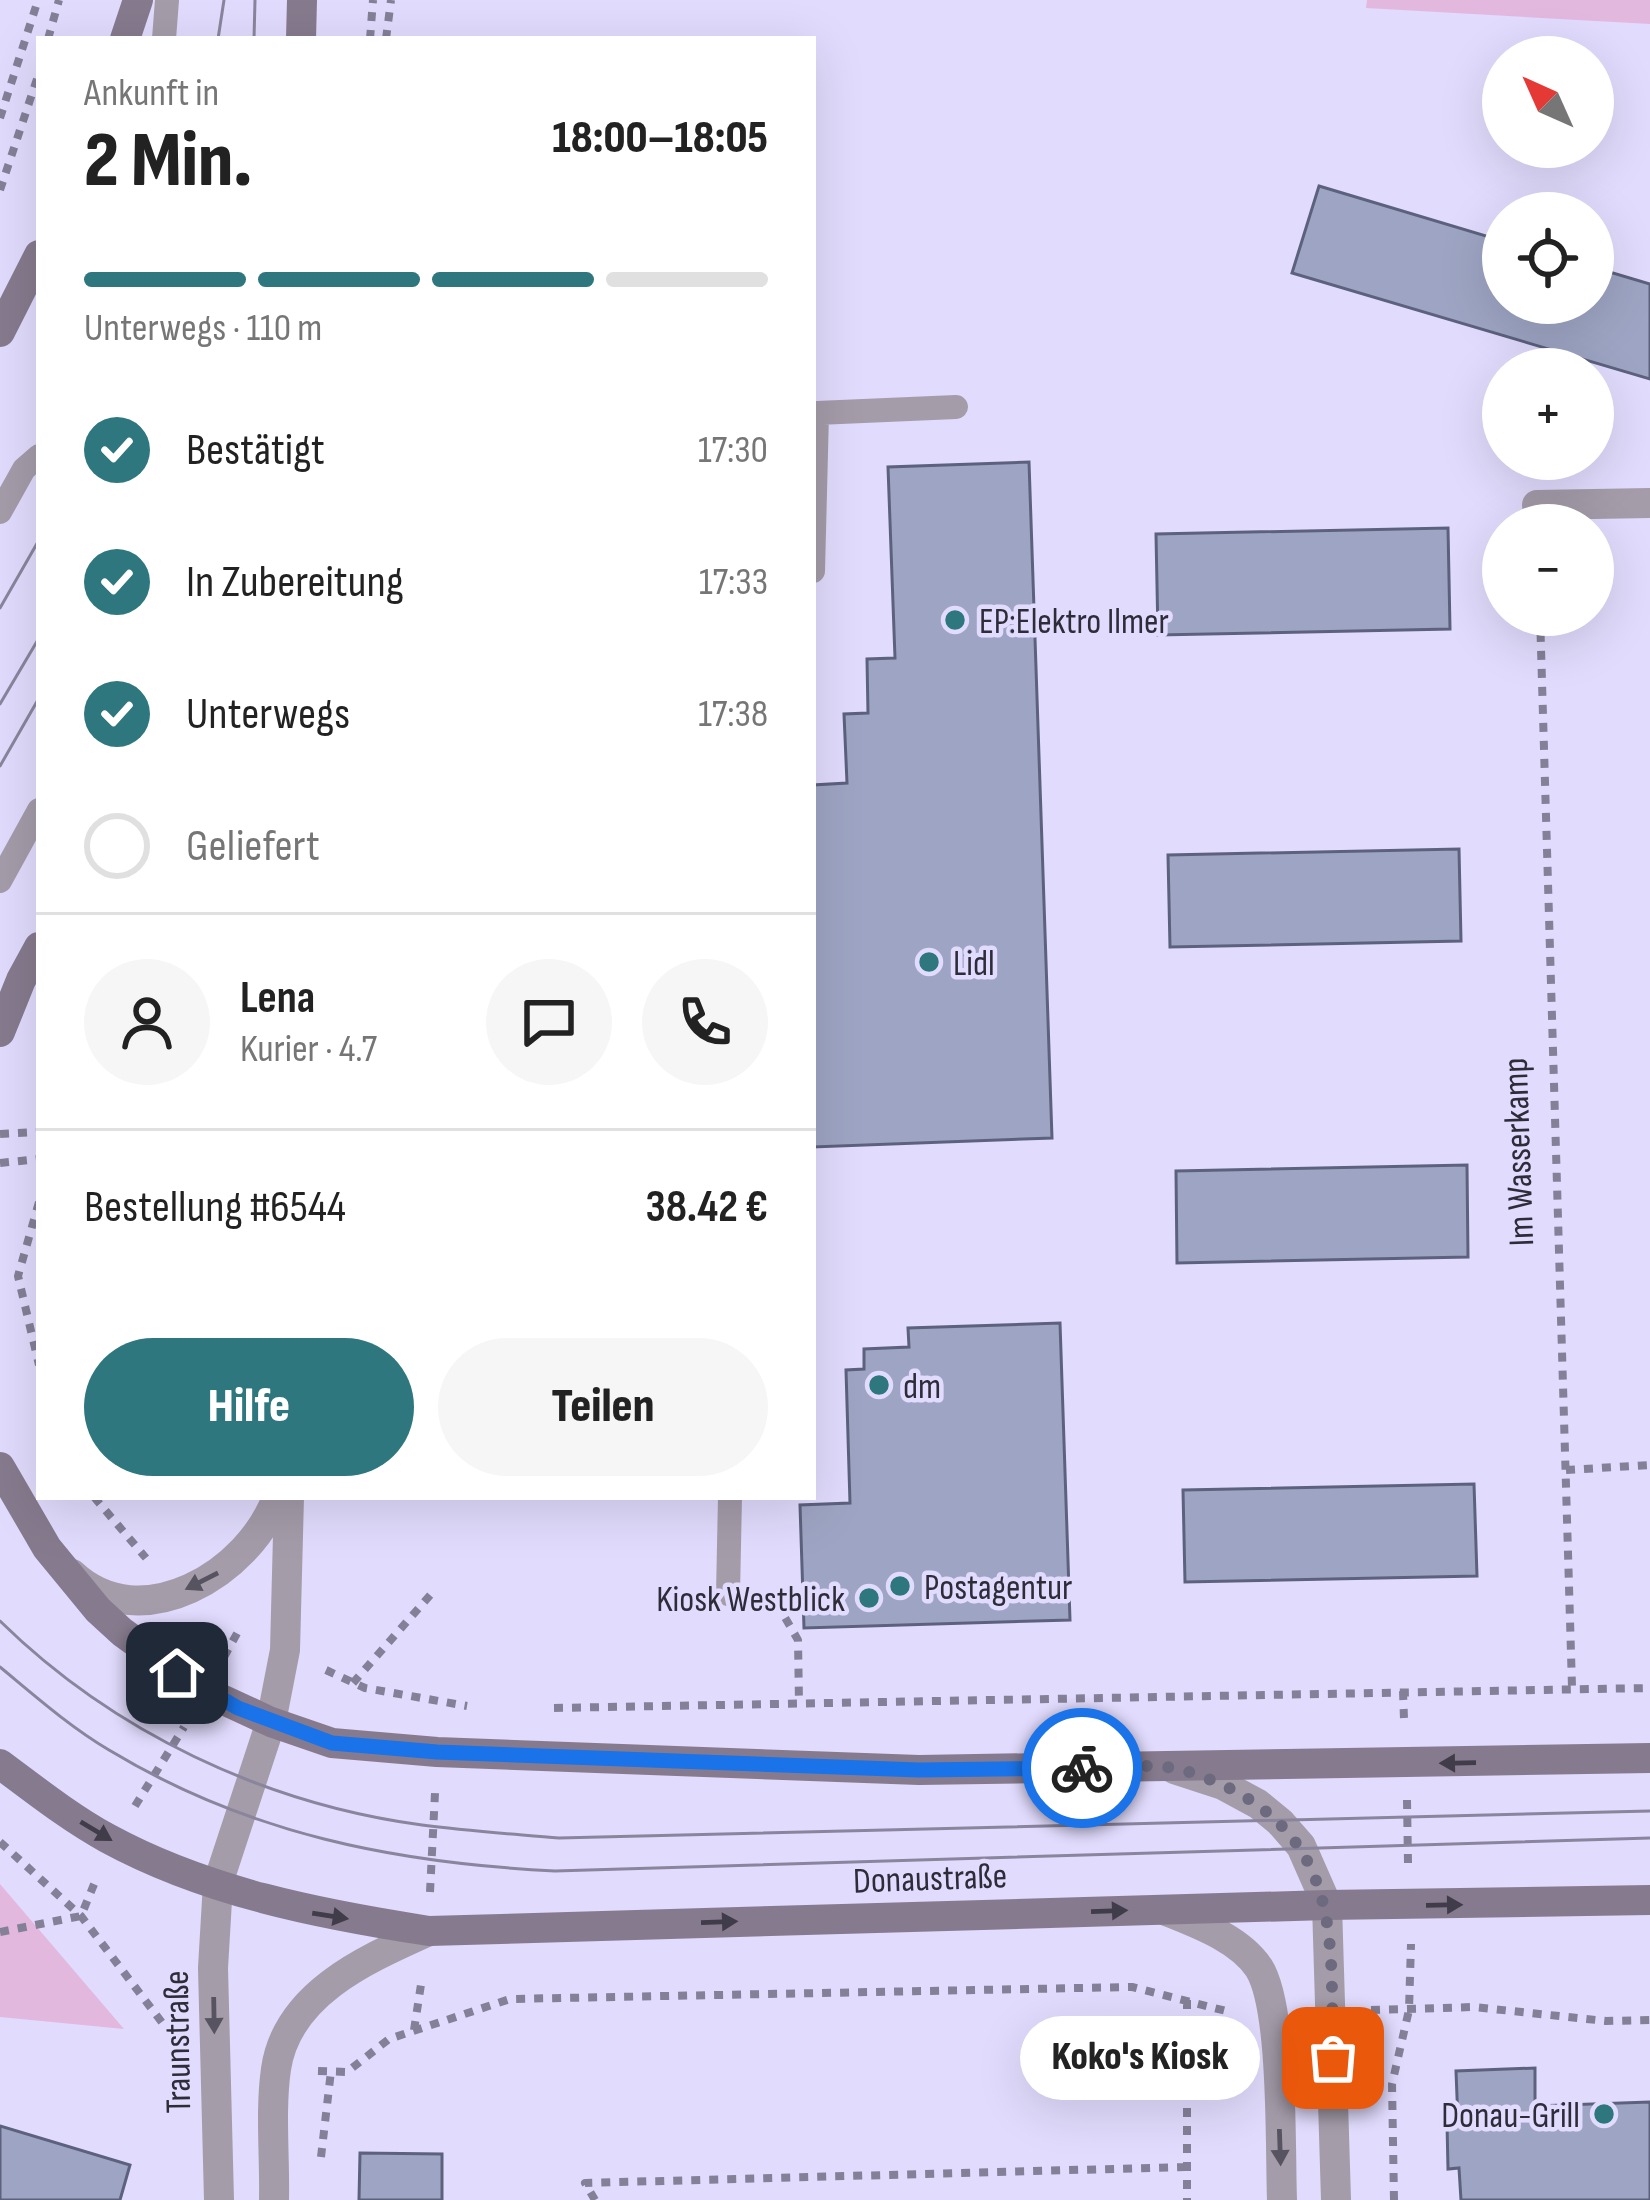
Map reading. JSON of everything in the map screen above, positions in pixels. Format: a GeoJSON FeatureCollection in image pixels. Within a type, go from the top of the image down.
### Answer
{"type":"FeatureCollection","features":[{"type":"Feature","properties":{"kind":"main road"},"geometry":{"type":"LineString","coordinates":[[126,36],[138,0]]}},
{"type":"Feature","properties":{"kind":"main road"},"geometry":{"type":"LineString","coordinates":[[301,36],[302,0]]}},
{"type":"Feature","properties":{"kind":"main road"},"geometry":{"type":"LineString","coordinates":[[0,332],[36,261]]}},
{"type":"Feature","properties":{"kind":"main road"},"geometry":{"type":"LineString","coordinates":[[0,1032],[36,952]]}},
{"type":"Feature","properties":{"kind":"main road"},"geometry":{"type":"LineString","coordinates":[[0,1467],[33,1527],[98,1610],[122,1632],[204,1691],[332,1743],[437,1752],[919,1770],[1650,1758]]}},
{"type":"Feature","properties":{"kind":"main road","name":"Donaustraße"},"geometry":{"type":"LineString","coordinates":[[0,1764],[112,1841],[218,1883],[312,1913],[428,1931],[1650,1900]]}},
{"type":"Feature","properties":{"kind":"street"},"geometry":{"type":"LineString","coordinates":[[1612,504],[1650,503]]}},
{"type":"Feature","properties":{"kind":"street"},"geometry":{"type":"LineString","coordinates":[[0,1006],[21,980]]}},
{"type":"Feature","properties":{"kind":"street"},"geometry":{"type":"LineString","coordinates":[[61,1564],[83,1585],[128,1601],[180,1592],[239,1558],[257,1538],[276,1500]]}},
{"type":"Feature","properties":{"kind":"street","name":"Traunstraße"},"geometry":{"type":"LineString","coordinates":[[219,2200],[213,1968],[218,1883],[271,1722],[285,1650],[289,1500]]}},
{"type":"Feature","properties":{"kind":"street"},"geometry":{"type":"LineString","coordinates":[[1168,1767],[1223,1785],[1280,1822],[1301,1846],[1327,1905],[1336,2200]]}},
{"type":"Feature","properties":{"kind":"street"},"geometry":{"type":"LineString","coordinates":[[1164,1910],[1209,1929],[1258,1967],[1274,2011],[1282,2200]]}},
{"type":"Feature","properties":{"kind":"street"},"geometry":{"type":"LineString","coordinates":[[274,2200],[276,2069],[286,2035],[339,1976],[428,1931]]}},
{"type":"Feature","properties":{"kind":"lane"},"geometry":{"type":"LineString","coordinates":[[164,36],[167,0]]}},
{"type":"Feature","properties":{"kind":"lane"},"geometry":{"type":"LineString","coordinates":[[816,452],[817,413],[956,407]]}},
{"type":"Feature","properties":{"kind":"lane"},"geometry":{"type":"LineString","coordinates":[[0,512],[32,463]]}},
{"type":"Feature","properties":{"kind":"lane"},"geometry":{"type":"LineString","coordinates":[[0,881],[36,816]]}},
{"type":"Feature","properties":{"kind":"lane"},"geometry":{"type":"LineString","coordinates":[[0,1494],[33,1527]]}},
{"type":"Feature","properties":{"kind":"lane"},"geometry":{"type":"LineString","coordinates":[[728,1594],[730,1500]]}},
{"type":"Feature","properties":{"kind":"path"},"geometry":{"type":"LineString","coordinates":[[0,118],[38,0]]}},
{"type":"Feature","properties":{"kind":"path"},"geometry":{"type":"LineString","coordinates":[[49,36],[59,0]]}},
{"type":"Feature","properties":{"kind":"path"},"geometry":{"type":"LineString","coordinates":[[370,36],[374,0]]}},
{"type":"Feature","properties":{"kind":"path"},"geometry":{"type":"LineString","coordinates":[[386,36],[391,0]]}},
{"type":"Feature","properties":{"kind":"path"},"geometry":{"type":"LineString","coordinates":[[0,190],[36,82]]}},
{"type":"Feature","properties":{"kind":"path","name":"Im Wasserkamp"},"geometry":{"type":"LineString","coordinates":[[1541,636],[1572,1688]]}},
{"type":"Feature","properties":{"kind":"path"},"geometry":{"type":"LineString","coordinates":[[0,1135],[36,1132]]}},
{"type":"Feature","properties":{"kind":"path"},"geometry":{"type":"LineString","coordinates":[[0,1163],[36,1159]]}},
{"type":"Feature","properties":{"kind":"path"},"geometry":{"type":"LineString","coordinates":[[36,1213],[19,1276],[36,1352]]}},
{"type":"Feature","properties":{"kind":"path"},"geometry":{"type":"LineString","coordinates":[[1638,1466],[1650,1455]]}},
{"type":"Feature","properties":{"kind":"path"},"geometry":{"type":"LineString","coordinates":[[1566,1470],[1650,1465]]}},
{"type":"Feature","properties":{"kind":"path"},"geometry":{"type":"LineString","coordinates":[[97,1500],[180,1592]]}},
{"type":"Feature","properties":{"kind":"path"},"geometry":{"type":"LineString","coordinates":[[353,1683],[432,1593]]}},
{"type":"Feature","properties":{"kind":"path"},"geometry":{"type":"LineString","coordinates":[[728,1594],[776,1594],[798,1640],[799,1703]]}},
{"type":"Feature","properties":{"kind":"path"},"geometry":{"type":"LineString","coordinates":[[81,1916],[112,1841],[242,1625],[364,1688],[472,1706]]}},
{"type":"Feature","properties":{"kind":"path"},"geometry":{"type":"LineString","coordinates":[[532,1708],[1650,1688]]}},
{"type":"Feature","properties":{"kind":"path"},"geometry":{"type":"LineString","coordinates":[[1394,2200],[1391,2084],[1408,2010],[1412,1906],[1403,1691]]}},
{"type":"Feature","properties":{"kind":"path"},"geometry":{"type":"LineString","coordinates":[[414,2030],[428,1931],[440,1701]]}},
{"type":"Feature","properties":{"kind":"path"},"geometry":{"type":"LineString","coordinates":[[0,1842],[81,1916],[177,2042],[214,2064]]}},
{"type":"Feature","properties":{"kind":"path"},"geometry":{"type":"LineString","coordinates":[[0,1932],[81,1916]]}},
{"type":"Feature","properties":{"kind":"path"},"geometry":{"type":"LineString","coordinates":[[276,2069],[347,2072],[388,2038],[510,1999],[1132,1987],[1230,2012],[1274,2011]]}},
{"type":"Feature","properties":{"kind":"path"},"geometry":{"type":"LineString","coordinates":[[1186,2000],[1187,2200]]}},
{"type":"Feature","properties":{"kind":"path"},"geometry":{"type":"LineString","coordinates":[[1332,2011],[1474,2007],[1606,2021],[1650,2020]]}},
{"type":"Feature","properties":{"kind":"path"},"geometry":{"type":"LineString","coordinates":[[320,2163],[331,2071]]}},
{"type":"Feature","properties":{"kind":"path"},"geometry":{"type":"LineString","coordinates":[[595,2200],[585,2183],[1186,2167]]}},
{"type":"Feature","properties":{"kind":"shaded area"},"geometry":{"type":"Polygon","coordinates":[[[1367,0],[1650,0],[1650,24],[1366,8],[1367,0]]]}},
{"type":"Feature","properties":{"kind":"shaded area"},"geometry":{"type":"Polygon","coordinates":[[[0,1884],[124,2029],[0,2017],[0,1884]]]}},
{"type":"Feature","properties":{"kind":"building"},"geometry":{"type":"Polygon","coordinates":[[[1319,186],[1482,235],[1482,324],[1614,324],[1614,273],[1650,284],[1650,379],[1614,368],[1614,348],[1545,348],[1292,273],[1319,186]]]}},
{"type":"Feature","properties":{"kind":"building","name":"Lidl"},"geometry":{"type":"Polygon","coordinates":[[[1029,462],[1052,1138],[816,1147],[816,785],[847,783],[844,714],[868,713],[867,659],[895,658],[888,467],[1029,462]]]}},
{"type":"Feature","properties":{"kind":"building"},"geometry":{"type":"Polygon","coordinates":[[[1448,528],[1450,629],[1158,635],[1156,534],[1448,528]]]}},
{"type":"Feature","properties":{"kind":"building"},"geometry":{"type":"Polygon","coordinates":[[[1459,849],[1461,941],[1170,947],[1168,855],[1459,849]]]}},
{"type":"Feature","properties":{"kind":"building"},"geometry":{"type":"Polygon","coordinates":[[[1467,1165],[1468,1257],[1177,1263],[1176,1171],[1467,1165]]]}},
{"type":"Feature","properties":{"kind":"building"},"geometry":{"type":"Polygon","coordinates":[[[1060,1323],[1070,1620],[804,1628],[800,1505],[850,1503],[846,1370],[864,1369],[864,1349],[909,1347],[908,1328],[1060,1323]]]}},
{"type":"Feature","properties":{"kind":"building"},"geometry":{"type":"Polygon","coordinates":[[[1474,1484],[1477,1576],[1185,1582],[1183,1490],[1474,1484]]]}},
{"type":"Feature","properties":{"kind":"building"},"geometry":{"type":"Polygon","coordinates":[[[1535,2068],[1535,2106],[1650,2102],[1650,2200],[1461,2200],[1459,2168],[1448,2169],[1447,2123],[1458,2122],[1456,2071],[1535,2068]]]}},
{"type":"Feature","properties":{"kind":"building"},"geometry":{"type":"Polygon","coordinates":[[[0,2126],[130,2165],[120,2200],[0,2200],[0,2126]]]}},
{"type":"Feature","properties":{"kind":"building"},"geometry":{"type":"Polygon","coordinates":[[[360,2153],[442,2154],[442,2200],[359,2200],[360,2153]]]}},
{"type":"Feature","properties":{"kind":"tram line"},"geometry":{"type":"LineString","coordinates":[[218,36],[224,0]]}},
{"type":"Feature","properties":{"kind":"tram line"},"geometry":{"type":"LineString","coordinates":[[254,36],[255,0]]}},
{"type":"Feature","properties":{"kind":"tram line"},"geometry":{"type":"LineString","coordinates":[[0,608],[36,545]]}},
{"type":"Feature","properties":{"kind":"tram line"},"geometry":{"type":"LineString","coordinates":[[0,704],[36,643]]}},
{"type":"Feature","properties":{"kind":"tram line"},"geometry":{"type":"LineString","coordinates":[[0,766],[36,703]]}},
{"type":"Feature","properties":{"kind":"tram line"},"geometry":{"type":"LineString","coordinates":[[0,1621],[92,1697],[194,1757],[306,1800],[439,1827],[559,1838],[1650,1811]]}},
{"type":"Feature","properties":{"kind":"tram line"},"geometry":{"type":"LineString","coordinates":[[0,1667],[95,1741],[215,1803],[324,1839],[437,1861],[555,1871],[1650,1838]]}},
{"type":"Feature","properties":{"kind":"way so far"},"geometry":{"type":"LineString","coordinates":[[1082,1768],[1168,1767],[1223,1785],[1258,1804],[1301,1846],[1327,1905],[1333,2058]]}},
{"type":"Feature","properties":{"kind":"place","name":"EP:Elektro Ilmer"},"geometry":{"type":"Point","coordinates":[955,620]}},
{"type":"Feature","properties":{"kind":"place","name":"Lidl"},"geometry":{"type":"Point","coordinates":[929,962]}},
{"type":"Feature","properties":{"kind":"place","name":"dm"},"geometry":{"type":"Point","coordinates":[879,1385]}},
{"type":"Feature","properties":{"kind":"place","name":"Postagentur"},"geometry":{"type":"Point","coordinates":[900,1586]}},
{"type":"Feature","properties":{"kind":"place","name":"Kiosk Westblick"},"geometry":{"type":"Point","coordinates":[869,1598]}},
{"type":"Feature","properties":{"kind":"place","name":"Koko's Kiosk"},"geometry":{"type":"Point","coordinates":[1333,2058]}},
{"type":"Feature","properties":{"kind":"place","name":"Donau-Grill"},"geometry":{"type":"Point","coordinates":[1604,2114]}},
{"type":"Feature","properties":{"kind":"route"},"geometry":{"type":"LineString","coordinates":[[177,1673],[238,1708],[332,1743],[437,1752],[919,1770],[1082,1768]]}}]}
